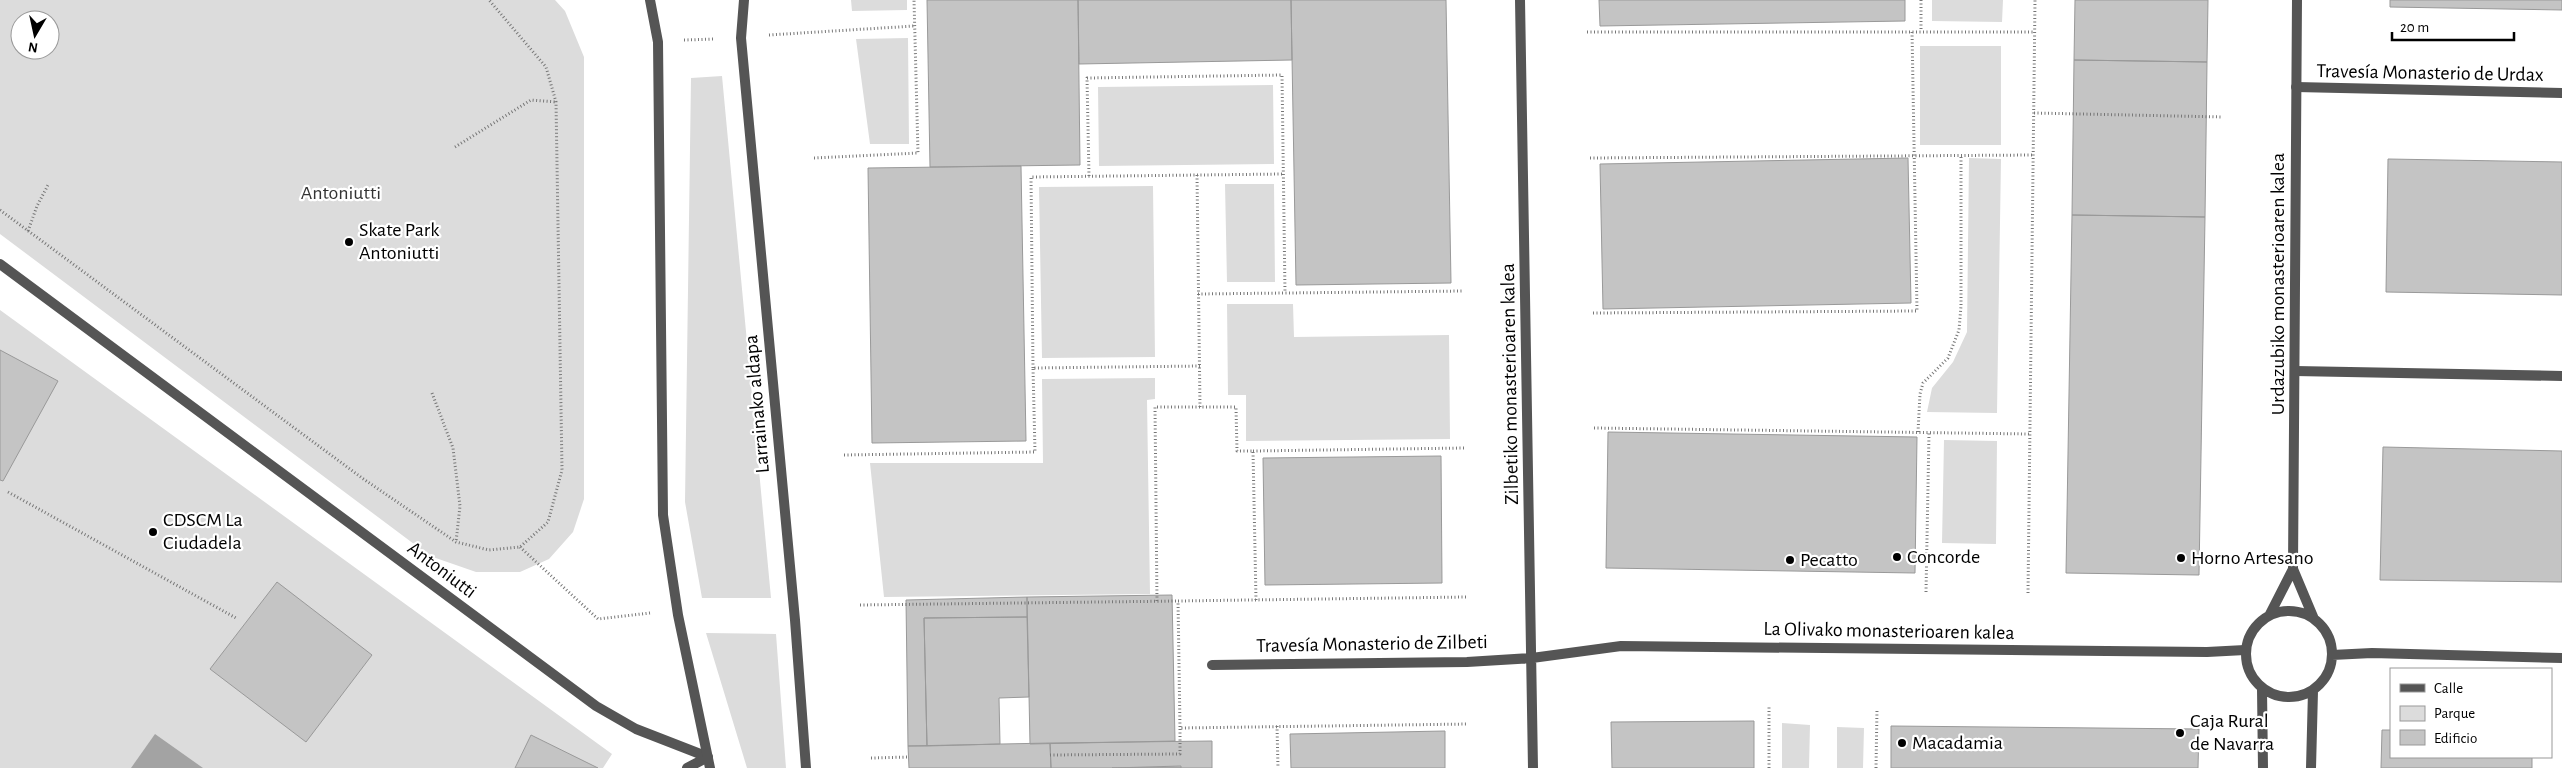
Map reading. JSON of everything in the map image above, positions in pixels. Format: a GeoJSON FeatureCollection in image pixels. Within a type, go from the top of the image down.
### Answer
{"type":"FeatureCollection","features":[{"type":"Feature","properties":{"kind":"street"},"geometry":{"type":"LineString","coordinates":[[650,0],[658,42],[663,515],[678,615],[710,768]]}},
{"type":"Feature","properties":{"kind":"street","name":"Larrainako aldapa"},"geometry":{"type":"LineString","coordinates":[[744,0],[741,38],[795,620],[806,768]]}},
{"type":"Feature","properties":{"kind":"street","name":"Zilbetiko monasterioaren kalea"},"geometry":{"type":"LineString","coordinates":[[1520,0],[1533,768]]}},
{"type":"Feature","properties":{"kind":"street","name":"Urdazubiko monasterioaren kalea"},"geometry":{"type":"LineString","coordinates":[[2297,0],[2293,569],[2314,618]]}},
{"type":"Feature","properties":{"kind":"street","name":"Travesía Monasterio de Urdax"},"geometry":{"type":"LineString","coordinates":[[2296,87],[2562,93]]}},
{"type":"Feature","properties":{"kind":"street","name":"Antoniutti"},"geometry":{"type":"LineString","coordinates":[[0,264],[596,706],[636,729],[708,757]]}},
{"type":"Feature","properties":{"kind":"street"},"geometry":{"type":"LineString","coordinates":[[2294,371],[2562,376]]}},
{"type":"Feature","properties":{"kind":"street","name":"Urdazubiko monasterioaren kalea"},"geometry":{"type":"LineString","coordinates":[[2269,616],[2293,569]]}},
{"type":"Feature","properties":{"kind":"street"},"geometry":{"type":"LineString","coordinates":[[2292,611],[2314,618],[2324,628],[2330,641],[2332,655],[2330,668],[2323,681],[2313,691],[2301,696],[2287,698],[2274,695],[2262,689],[2249,671],[2245,650],[2249,636],[2257,624],[2269,616],[2292,611]]}},
{"type":"Feature","properties":{"kind":"street","name":"La Olivako monasterioaren kalea"},"geometry":{"type":"LineString","coordinates":[[1532,658],[1621,646],[2197,652],[2245,650]]}},
{"type":"Feature","properties":{"kind":"street"},"geometry":{"type":"LineString","coordinates":[[2332,655],[2372,652],[2562,658]]}},
{"type":"Feature","properties":{"kind":"street","name":"Travesía Monasterio de Zilbeti"},"geometry":{"type":"LineString","coordinates":[[1212,664],[1467,662],[1532,658]]}},
{"type":"Feature","properties":{"kind":"street"},"geometry":{"type":"LineString","coordinates":[[2262,689],[2263,768]]}},
{"type":"Feature","properties":{"kind":"street"},"geometry":{"type":"LineString","coordinates":[[2311,768],[2313,691]]}},
{"type":"Feature","properties":{"kind":"street"},"geometry":{"type":"LineString","coordinates":[[687,768],[708,757]]}},
{"type":"Feature","properties":{"kind":"path"},"geometry":{"type":"LineString","coordinates":[[0,210],[362,478],[456,542],[489,550],[520,547],[548,522],[562,470],[556,102],[546,67],[489,0]]}},
{"type":"Feature","properties":{"kind":"path"},"geometry":{"type":"LineString","coordinates":[[814,158],[918,153],[914,0]]}},
{"type":"Feature","properties":{"kind":"path"},"geometry":{"type":"LineString","coordinates":[[1921,0],[1921,31]]}},
{"type":"Feature","properties":{"kind":"path"},"geometry":{"type":"LineString","coordinates":[[2028,593],[2036,0]]}},
{"type":"Feature","properties":{"kind":"path"},"geometry":{"type":"LineString","coordinates":[[658,42],[914,26]]}},
{"type":"Feature","properties":{"kind":"path"},"geometry":{"type":"LineString","coordinates":[[1593,313],[1916,311],[1912,31]]}},
{"type":"Feature","properties":{"kind":"path"},"geometry":{"type":"LineString","coordinates":[[1587,32],[2035,32]]}},
{"type":"Feature","properties":{"kind":"path"},"geometry":{"type":"LineString","coordinates":[[1088,176],[1087,78],[1282,75],[1285,293]]}},
{"type":"Feature","properties":{"kind":"path"},"geometry":{"type":"LineString","coordinates":[[455,147],[531,100],[556,102]]}},
{"type":"Feature","properties":{"kind":"path"},"geometry":{"type":"LineString","coordinates":[[2034,113],[2223,117]]}},
{"type":"Feature","properties":{"kind":"path"},"geometry":{"type":"LineString","coordinates":[[1918,432],[1920,394],[1923,384],[1948,358],[1959,330],[1961,306],[1961,155]]}},
{"type":"Feature","properties":{"kind":"path"},"geometry":{"type":"LineString","coordinates":[[1590,158],[2033,155]]}},
{"type":"Feature","properties":{"kind":"path"},"geometry":{"type":"LineString","coordinates":[[844,455],[1035,452],[1031,177],[1283,174]]}},
{"type":"Feature","properties":{"kind":"path"},"geometry":{"type":"LineString","coordinates":[[1197,175],[1200,407]]}},
{"type":"Feature","properties":{"kind":"path"},"geometry":{"type":"LineString","coordinates":[[28,231],[37,206],[48,186]]}},
{"type":"Feature","properties":{"kind":"path"},"geometry":{"type":"LineString","coordinates":[[1198,294],[1464,291]]}},
{"type":"Feature","properties":{"kind":"path"},"geometry":{"type":"LineString","coordinates":[[1033,368],[1200,366]]}},
{"type":"Feature","properties":{"kind":"path"},"geometry":{"type":"LineString","coordinates":[[432,393],[453,448],[460,506],[456,542]]}},
{"type":"Feature","properties":{"kind":"path"},"geometry":{"type":"LineString","coordinates":[[1157,601],[1155,408],[1236,407],[1237,451],[1465,448]]}},
{"type":"Feature","properties":{"kind":"path"},"geometry":{"type":"LineString","coordinates":[[1594,428],[2030,434]]}},
{"type":"Feature","properties":{"kind":"path"},"geometry":{"type":"LineString","coordinates":[[1926,592],[1929,433]]}},
{"type":"Feature","properties":{"kind":"path"},"geometry":{"type":"LineString","coordinates":[[1253,451],[1256,600]]}},
{"type":"Feature","properties":{"kind":"path"},"geometry":{"type":"LineString","coordinates":[[8,492],[236,618]]}},
{"type":"Feature","properties":{"kind":"path"},"geometry":{"type":"LineString","coordinates":[[520,547],[598,619],[650,613]]}},
{"type":"Feature","properties":{"kind":"path"},"geometry":{"type":"LineString","coordinates":[[860,605],[1178,601]]}},
{"type":"Feature","properties":{"kind":"path"},"geometry":{"type":"LineString","coordinates":[[1769,768],[1770,706]]}},
{"type":"Feature","properties":{"kind":"path"},"geometry":{"type":"LineString","coordinates":[[1876,768],[1877,709]]}},
{"type":"Feature","properties":{"kind":"path"},"geometry":{"type":"LineString","coordinates":[[1277,726],[1278,768]]}},
{"type":"Feature","properties":{"kind":"path"},"geometry":{"type":"LineString","coordinates":[[1050,755],[1180,754],[1180,728]]}},
{"type":"Feature","properties":{"kind":"path"},"geometry":{"type":"LineString","coordinates":[[871,758],[909,757]]}},
{"type":"Feature","properties":{"kind":"green space","name":"Antoniutti"},"geometry":{"type":"Polygon","coordinates":[[[0,0],[555,0],[565,11],[584,57],[584,499],[573,532],[549,559],[520,572],[476,572],[430,556],[0,234],[0,0]]]}},
{"type":"Feature","properties":{"kind":"green space"},"geometry":{"type":"Polygon","coordinates":[[[851,0],[907,0],[907,10],[852,11],[851,0]]]}},
{"type":"Feature","properties":{"kind":"green space"},"geometry":{"type":"Polygon","coordinates":[[[1932,0],[2003,0],[2002,22],[1932,21],[1932,0]]]}},
{"type":"Feature","properties":{"kind":"green space"},"geometry":{"type":"Polygon","coordinates":[[[908,38],[909,144],[870,144],[856,39],[908,38]]]}},
{"type":"Feature","properties":{"kind":"green space"},"geometry":{"type":"Polygon","coordinates":[[[1920,46],[2001,46],[2001,145],[1920,145],[1920,46]]]}},
{"type":"Feature","properties":{"kind":"green space"},"geometry":{"type":"Polygon","coordinates":[[[722,76],[771,598],[702,598],[685,502],[691,78],[722,76]]]}},
{"type":"Feature","properties":{"kind":"green space"},"geometry":{"type":"Polygon","coordinates":[[[1273,85],[1274,164],[1099,166],[1098,87],[1273,85]]]}},
{"type":"Feature","properties":{"kind":"green space"},"geometry":{"type":"Polygon","coordinates":[[[1969,158],[2001,159],[1997,413],[1927,412],[1932,388],[1953,362],[1967,332],[1969,158]]]}},
{"type":"Feature","properties":{"kind":"green space"},"geometry":{"type":"Polygon","coordinates":[[[1225,184],[1274,184],[1275,282],[1227,282],[1225,184]]]}},
{"type":"Feature","properties":{"kind":"green space"},"geometry":{"type":"Polygon","coordinates":[[[1153,186],[1155,357],[1042,358],[1039,187],[1153,186]]]}},
{"type":"Feature","properties":{"kind":"green space"},"geometry":{"type":"Polygon","coordinates":[[[1227,304],[1293,304],[1294,337],[1449,335],[1450,439],[1246,441],[1246,395],[1228,395],[1227,304]]]}},
{"type":"Feature","properties":{"kind":"green space","name":"CDSCM La Ciudadela"},"geometry":{"type":"Polygon","coordinates":[[[0,310],[612,754],[603,768],[0,768],[0,310]]]}},
{"type":"Feature","properties":{"kind":"green space"},"geometry":{"type":"Polygon","coordinates":[[[1155,378],[1155,399],[1147,400],[1150,594],[884,597],[870,463],[1043,463],[1042,379],[1155,378]]]}},
{"type":"Feature","properties":{"kind":"green space"},"geometry":{"type":"Polygon","coordinates":[[[1944,440],[1997,441],[1996,544],[1942,543],[1944,440]]]}},
{"type":"Feature","properties":{"kind":"green space"},"geometry":{"type":"Polygon","coordinates":[[[706,633],[776,634],[786,768],[747,768],[706,633]]]}},
{"type":"Feature","properties":{"kind":"green space"},"geometry":{"type":"Polygon","coordinates":[[[1782,723],[1810,725],[1809,768],[1782,768],[1782,723]]]}},
{"type":"Feature","properties":{"kind":"green space"},"geometry":{"type":"Polygon","coordinates":[[[1837,727],[1864,728],[1863,768],[1837,768],[1837,727]]]}},
{"type":"Feature","properties":{"kind":"shaded area"},"geometry":{"type":"Polygon","coordinates":[[[155,734],[203,768],[131,768],[155,734]]]}},
{"type":"Feature","properties":{"kind":"building"},"geometry":{"type":"Polygon","coordinates":[[[927,0],[1078,0],[1080,165],[930,167],[927,0]]]}},
{"type":"Feature","properties":{"kind":"building"},"geometry":{"type":"Polygon","coordinates":[[[1078,0],[1291,0],[1292,60],[1079,64],[1078,0]]]}},
{"type":"Feature","properties":{"kind":"building"},"geometry":{"type":"Polygon","coordinates":[[[1291,0],[1446,0],[1451,283],[1296,285],[1291,0]]]}},
{"type":"Feature","properties":{"kind":"building"},"geometry":{"type":"Polygon","coordinates":[[[1599,0],[1905,0],[1905,21],[1600,26],[1599,0]]]}},
{"type":"Feature","properties":{"kind":"building"},"geometry":{"type":"Polygon","coordinates":[[[2075,0],[2208,0],[2207,62],[2074,60],[2075,0]]]}},
{"type":"Feature","properties":{"kind":"building"},"geometry":{"type":"Polygon","coordinates":[[[2390,0],[2562,0],[2562,10],[2390,7],[2390,0]]]}},
{"type":"Feature","properties":{"kind":"building"},"geometry":{"type":"Polygon","coordinates":[[[2074,60],[2207,62],[2205,217],[2072,215],[2074,60]]]}},
{"type":"Feature","properties":{"kind":"building"},"geometry":{"type":"Polygon","coordinates":[[[1908,158],[1911,303],[1603,309],[1600,164],[1908,158]]]}},
{"type":"Feature","properties":{"kind":"building"},"geometry":{"type":"Polygon","coordinates":[[[2388,159],[2562,162],[2562,295],[2386,292],[2388,159]]]}},
{"type":"Feature","properties":{"kind":"building"},"geometry":{"type":"Polygon","coordinates":[[[1021,166],[1026,441],[872,443],[868,168],[1021,166]]]}},
{"type":"Feature","properties":{"kind":"building"},"geometry":{"type":"Polygon","coordinates":[[[2072,215],[2205,217],[2199,575],[2066,573],[2072,215]]]}},
{"type":"Feature","properties":{"kind":"building"},"geometry":{"type":"Polygon","coordinates":[[[0,350],[58,381],[3,481],[0,480],[0,350]]]}},
{"type":"Feature","properties":{"kind":"building"},"geometry":{"type":"Polygon","coordinates":[[[1608,432],[1917,437],[1915,573],[1606,568],[1608,432]]]}},
{"type":"Feature","properties":{"kind":"building"},"geometry":{"type":"Polygon","coordinates":[[[2383,447],[2562,451],[2562,582],[2380,580],[2383,447]]]}},
{"type":"Feature","properties":{"kind":"building"},"geometry":{"type":"Polygon","coordinates":[[[1441,456],[1442,583],[1265,585],[1263,458],[1441,456]]]}},
{"type":"Feature","properties":{"kind":"building"},"geometry":{"type":"Polygon","coordinates":[[[277,582],[372,655],[306,742],[210,669],[277,582]]]}},
{"type":"Feature","properties":{"kind":"building"},"geometry":{"type":"Polygon","coordinates":[[[1172,595],[1175,741],[1030,744],[1027,597],[1172,595]]]}},
{"type":"Feature","properties":{"kind":"building"},"geometry":{"type":"Polygon","coordinates":[[[1027,597],[1027,617],[924,618],[927,746],[908,746],[906,600],[1027,597]]]}},
{"type":"Feature","properties":{"kind":"building"},"geometry":{"type":"Polygon","coordinates":[[[1027,617],[1029,697],[999,698],[1000,744],[927,746],[924,618],[1027,617]]]}},
{"type":"Feature","properties":{"kind":"building"},"geometry":{"type":"Polygon","coordinates":[[[1754,721],[1754,768],[1612,768],[1611,722],[1754,721]]]}},
{"type":"Feature","properties":{"kind":"building"},"geometry":{"type":"Polygon","coordinates":[[[1891,726],[2199,729],[2198,768],[1891,768],[1891,726]]]}},
{"type":"Feature","properties":{"kind":"building"},"geometry":{"type":"Polygon","coordinates":[[[2382,730],[2390,730],[2390,758],[2532,758],[2532,768],[2381,768],[2382,730]]]}},
{"type":"Feature","properties":{"kind":"building"},"geometry":{"type":"Polygon","coordinates":[[[1445,731],[1445,768],[1291,768],[1290,734],[1445,731]]]}},
{"type":"Feature","properties":{"kind":"building"},"geometry":{"type":"Polygon","coordinates":[[[531,735],[598,768],[515,768],[531,735]]]}},
{"type":"Feature","properties":{"kind":"building"},"geometry":{"type":"Polygon","coordinates":[[[1212,741],[1212,768],[1051,768],[1050,743],[1212,741]]]}},
{"type":"Feature","properties":{"kind":"building"},"geometry":{"type":"Polygon","coordinates":[[[1050,743],[1051,768],[909,768],[908,746],[1050,743]]]}},
{"type":"Feature","properties":{"kind":"building"},"geometry":{"type":"Polygon","coordinates":[[[1181,766],[1181,768],[1112,768],[1181,766]]]}},
{"type":"Feature","properties":{"kind":"place","name":"Skate Park Antoniutti"},"geometry":{"type":"Point","coordinates":[349,242]}},
{"type":"Feature","properties":{"kind":"place","name":"CDSCM La Ciudadela"},"geometry":{"type":"Point","coordinates":[153,532]}},
{"type":"Feature","properties":{"kind":"place","name":"Concorde"},"geometry":{"type":"Point","coordinates":[1897,557]}},
{"type":"Feature","properties":{"kind":"place","name":"Horno Artesano"},"geometry":{"type":"Point","coordinates":[2181,558]}},
{"type":"Feature","properties":{"kind":"place","name":"Pecatto"},"geometry":{"type":"Point","coordinates":[1790,560]}},
{"type":"Feature","properties":{"kind":"place","name":"Caja Rural de Navarra"},"geometry":{"type":"Point","coordinates":[2180,733]}},
{"type":"Feature","properties":{"kind":"place","name":"Macadamia"},"geometry":{"type":"Point","coordinates":[1902,743]}}]}
